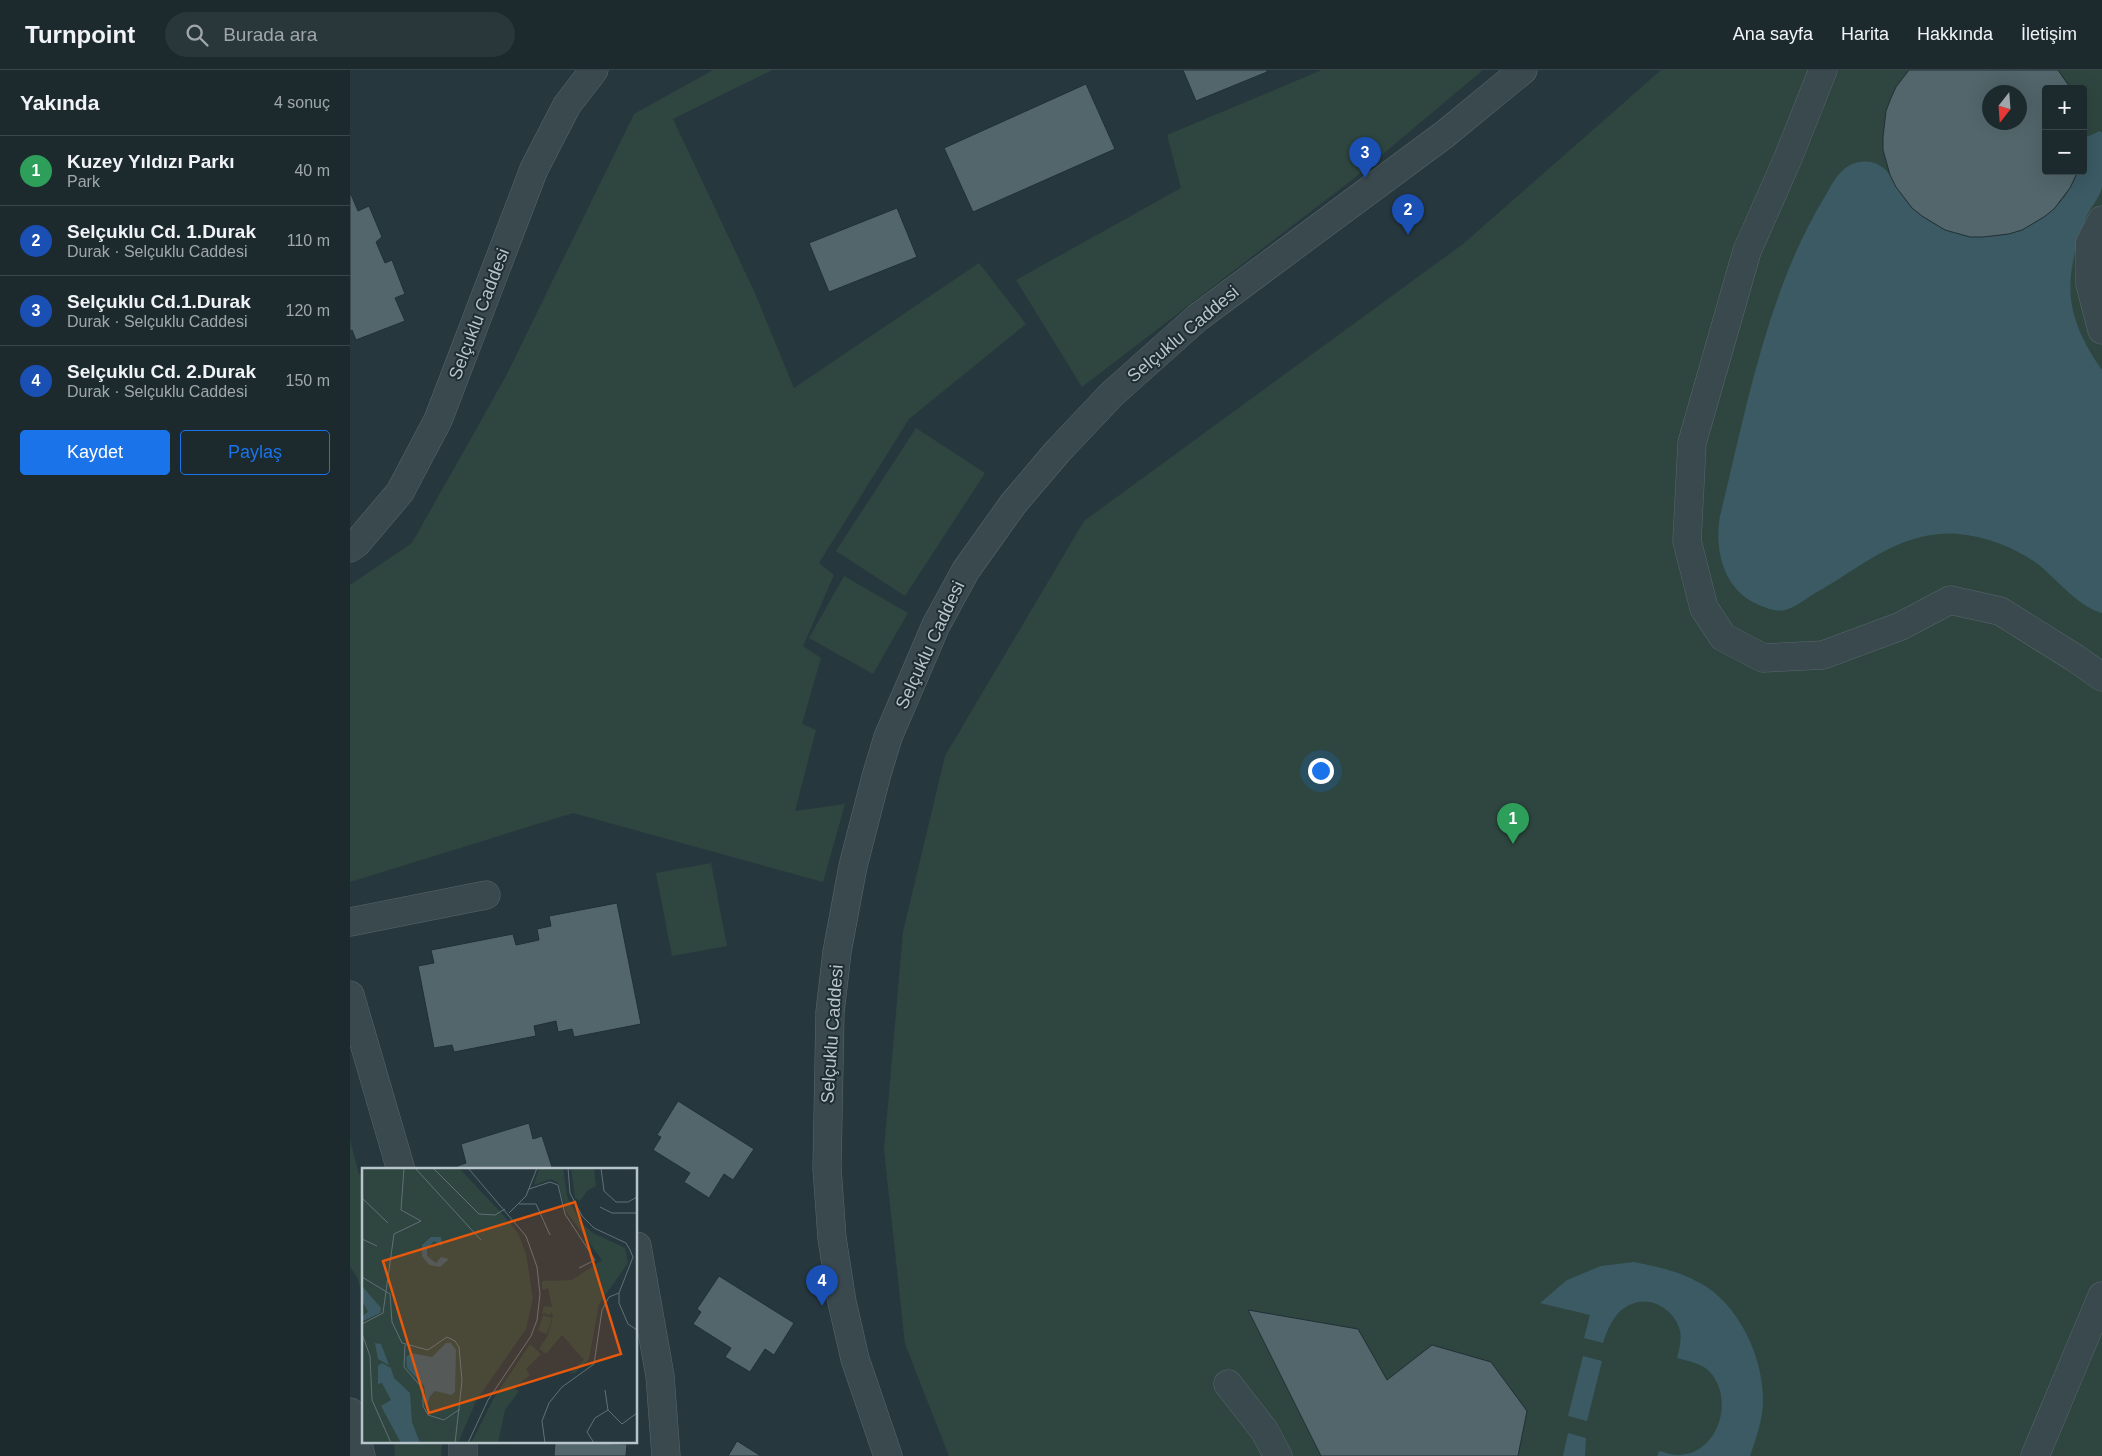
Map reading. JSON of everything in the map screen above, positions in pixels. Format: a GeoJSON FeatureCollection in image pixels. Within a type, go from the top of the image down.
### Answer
{"type":"FeatureCollection","features":[{"type":"Feature","properties":{"kind":"street","name":"Selçuklu Caddesi"},"geometry":{"type":"LineString","coordinates":[[350,548],[357,543],[400,492],[438,420],[534,168],[568,105],[594,70]]}},
{"type":"Feature","properties":{"kind":"street","name":"Selçuklu Caddesi"},"geometry":{"type":"LineString","coordinates":[[888,1456],[855,1359],[842,1302],[832,1238],[827,1168],[830,1012],[837,952],[853,866],[876,777],[888,737],[936,625],[966,570],[1013,504],[1058,451],[1112,394],[1197,318],[1445,134],[1523,70]]}},
{"type":"Feature","properties":{"kind":"street"},"geometry":{"type":"LineString","coordinates":[[1823,70],[1788,158],[1747,250],[1692,443],[1687,541],[1704,608],[1723,637],[1763,658],[1823,655],[1901,626],[1950,600],[2000,611],[2102,677]]}},
{"type":"Feature","properties":{"kind":"street"},"geometry":{"type":"LineString","coordinates":[[2102,220],[2090,244],[2090,284],[2102,330]]}},
{"type":"Feature","properties":{"kind":"street"},"geometry":{"type":"LineString","coordinates":[[350,922],[486,895]]}},
{"type":"Feature","properties":{"kind":"street"},"geometry":{"type":"LineString","coordinates":[[350,995],[401,1168]]}},
{"type":"Feature","properties":{"kind":"street"},"geometry":{"type":"LineString","coordinates":[[638,1252],[660,1376],[666,1456]]}},
{"type":"Feature","properties":{"kind":"street"},"geometry":{"type":"LineString","coordinates":[[2034,1456],[2102,1296]]}},
{"type":"Feature","properties":{"kind":"street"},"geometry":{"type":"LineString","coordinates":[[1228,1384],[1264,1430],[1278,1456]]}},
{"type":"Feature","properties":{"kind":"street"},"geometry":{"type":"LineString","coordinates":[[350,1412],[361,1456]]}},
{"type":"Feature","properties":{"kind":"green space"},"geometry":{"type":"Polygon","coordinates":[[[713,70],[772,70],[673,119],[754,291],[794,388],[979,263],[1026,324],[909,419],[819,563],[834,575],[803,646],[821,658],[802,724],[816,730],[795,811],[845,804],[823,882],[573,813],[350,882],[350,585],[412,543],[506,376],[634,114],[713,70]]]}},
{"type":"Feature","properties":{"kind":"green space"},"geometry":{"type":"Polygon","coordinates":[[[1322,70],[1483,70],[1352,180],[1082,387],[1016,280],[1181,188],[1167,135],[1322,70]]]}},
{"type":"Feature","properties":{"kind":"green space"},"geometry":{"type":"Polygon","coordinates":[[[1661,70],[2102,70],[2102,1456],[949,1456],[905,1344],[884,1150],[903,932],[945,756],[1084,521],[1463,244],[1661,70]]]}},
{"type":"Feature","properties":{"kind":"green space"},"geometry":{"type":"Polygon","coordinates":[[[916,428],[985,473],[905,596],[836,551],[916,428]]]}},
{"type":"Feature","properties":{"kind":"green space"},"geometry":{"type":"Polygon","coordinates":[[[844,576],[908,613],[873,674],[809,638],[844,576]]]}},
{"type":"Feature","properties":{"kind":"green space"},"geometry":{"type":"Polygon","coordinates":[[[711,863],[727,946],[672,956],[656,873],[711,863]]]}},
{"type":"Feature","properties":{"kind":"green space"},"geometry":{"type":"Polygon","coordinates":[[[350,1140],[359,1174],[362,1175],[362,1293],[357,1277],[350,1267],[350,1140]]]}},
{"type":"Feature","properties":{"kind":"green space"},"geometry":{"type":"Polygon","coordinates":[[[394,1444],[442,1444],[441,1456],[395,1456],[394,1444]]]}},
{"type":"Feature","properties":{"kind":"water"},"geometry":{"type":"Polygon","coordinates":[[[2100,131],[2102,133],[2102,187],[2086,218],[2078,240],[2073,260],[2071,296],[2074,314],[2080,331],[2102,370],[2102,613],[2079,601],[2045,570],[2026,556],[1993,541],[1959,534],[1938,534],[1899,544],[1788,609],[1772,609],[1747,599],[1730,580],[1720,556],[1720,516],[1749,394],[1773,312],[1787,272],[1804,234],[1838,175],[1854,163],[1874,163],[1887,171],[1908,204],[1922,216],[1943,228],[1965,235],[1988,236],[2011,232],[2033,224],[2052,211],[2067,193],[2076,175],[2087,175],[2087,137],[2100,131]]]}},
{"type":"Feature","properties":{"kind":"water"},"geometry":{"type":"Polygon","coordinates":[[[1634,1262],[1676,1272],[1700,1283],[1714,1292],[1726,1304],[1746,1333],[1759,1367],[1763,1400],[1759,1429],[1750,1456],[1657,1456],[1659,1451],[1677,1455],[1691,1453],[1703,1446],[1712,1436],[1722,1410],[1721,1396],[1717,1383],[1709,1371],[1698,1364],[1677,1358],[1681,1334],[1678,1324],[1668,1311],[1654,1303],[1639,1302],[1632,1304],[1621,1311],[1613,1320],[1603,1343],[1584,1338],[1590,1315],[1540,1303],[1567,1280],[1601,1266],[1634,1262]]]}},
{"type":"Feature","properties":{"kind":"water"},"geometry":{"type":"Polygon","coordinates":[[[1583,1356],[1602,1361],[1587,1421],[1568,1416],[1583,1356]]]}},
{"type":"Feature","properties":{"kind":"water"},"geometry":{"type":"Polygon","coordinates":[[[1568,1433],[1586,1438],[1585,1456],[1563,1456],[1568,1433]]]}},
{"type":"Feature","properties":{"kind":"building"},"geometry":{"type":"Polygon","coordinates":[[[1183,70],[1267,70],[1267,72],[1196,101],[1183,70]]]}},
{"type":"Feature","properties":{"kind":"building"},"geometry":{"type":"Polygon","coordinates":[[[1909,70],[2058,70],[2068,85],[2042,85],[2042,175],[2076,175],[2070,188],[2054,209],[2022,230],[2009,234],[1970,237],[1945,230],[1912,208],[1896,187],[1890,175],[1883,150],[1883,137],[1886,111],[1896,87],[1909,70]]]}},
{"type":"Feature","properties":{"kind":"building"},"geometry":{"type":"Polygon","coordinates":[[[1086,84],[1115,149],[973,212],[944,148],[1086,84]]]}},
{"type":"Feature","properties":{"kind":"building"},"geometry":{"type":"Polygon","coordinates":[[[350,192],[358,211],[369,206],[382,237],[376,242],[385,263],[392,260],[405,294],[395,298],[405,321],[356,340],[352,330],[350,331],[350,192]]]}},
{"type":"Feature","properties":{"kind":"building"},"geometry":{"type":"Polygon","coordinates":[[[897,208],[917,257],[829,292],[809,243],[897,208]]]}},
{"type":"Feature","properties":{"kind":"building"},"geometry":{"type":"Polygon","coordinates":[[[617,903],[641,1024],[574,1037],[572,1029],[558,1032],[556,1021],[534,1026],[536,1036],[454,1052],[452,1045],[434,1048],[418,966],[434,963],[431,950],[513,934],[516,945],[539,940],[537,929],[551,926],[549,916],[617,903]]]}},
{"type":"Feature","properties":{"kind":"building"},"geometry":{"type":"Polygon","coordinates":[[[678,1101],[754,1149],[733,1180],[724,1174],[709,1198],[684,1182],[690,1173],[653,1150],[661,1137],[657,1135],[678,1101]]]}},
{"type":"Feature","properties":{"kind":"building"},"geometry":{"type":"Polygon","coordinates":[[[529,1123],[533,1139],[542,1136],[552,1168],[458,1168],[457,1166],[466,1163],[461,1144],[529,1123]]]}},
{"type":"Feature","properties":{"kind":"building"},"geometry":{"type":"Polygon","coordinates":[[[719,1276],[794,1323],[774,1355],[765,1349],[750,1372],[725,1357],[731,1348],[693,1324],[701,1312],[697,1309],[719,1276]]]}},
{"type":"Feature","properties":{"kind":"building"},"geometry":{"type":"Polygon","coordinates":[[[1248,1310],[1358,1329],[1387,1380],[1432,1345],[1491,1362],[1527,1411],[1518,1456],[1321,1456],[1248,1310]]]}},
{"type":"Feature","properties":{"kind":"building"},"geometry":{"type":"Polygon","coordinates":[[[737,1441],[761,1456],[728,1456],[737,1441]]]}},
{"type":"Feature","properties":{"kind":"building"},"geometry":{"type":"Polygon","coordinates":[[[555,1444],[627,1444],[626,1456],[554,1456],[555,1444]]]}},
{"type":"Feature","properties":{"kind":"place","name":"Selçuklu Cd.1.Durak"},"geometry":{"type":"Point","coordinates":[1365,178]}},
{"type":"Feature","properties":{"kind":"place","name":"Selçuklu Cd. 1.Durak"},"geometry":{"type":"Point","coordinates":[1408,235]}},
{"type":"Feature","properties":{"kind":"place","name":"Kuzey Yıldızı Parkı"},"geometry":{"type":"Point","coordinates":[1513,844]}},
{"type":"Feature","properties":{"kind":"place","name":"Selçuklu Cd. 2.Durak"},"geometry":{"type":"Point","coordinates":[822,1306]}}]}
